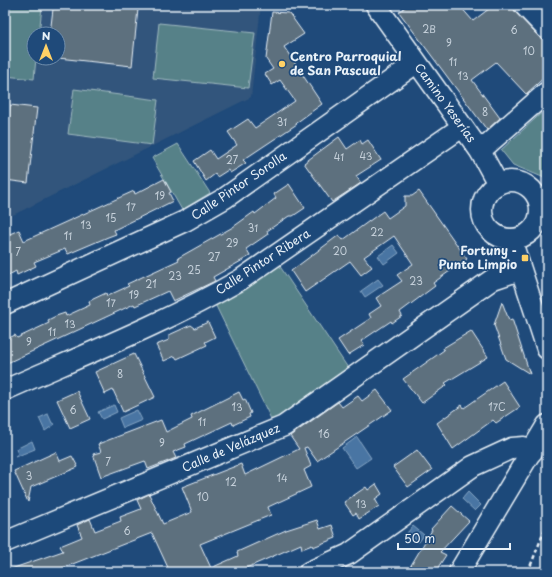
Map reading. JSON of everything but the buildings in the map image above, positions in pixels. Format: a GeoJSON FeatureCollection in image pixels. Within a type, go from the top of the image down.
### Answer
{"type":"FeatureCollection","features":[{"type":"Feature","properties":{"kind":"street","name":"Camino Yeserías"},"geometry":{"type":"LineString","coordinates":[[376,5],[480,152],[498,184]]}},
{"type":"Feature","properties":{"kind":"street"},"geometry":{"type":"LineString","coordinates":[[524,5],[547,29]]}},
{"type":"Feature","properties":{"kind":"street","name":"Calle Pintor Sorolla"},"geometry":{"type":"LineString","coordinates":[[5,304],[185,221],[225,198],[416,63]]}},
{"type":"Feature","properties":{"kind":"street"},"geometry":{"type":"LineString","coordinates":[[480,152],[547,92]]}},
{"type":"Feature","properties":{"kind":"street","name":"Calle Pintor Ribera"},"geometry":{"type":"LineString","coordinates":[[5,390],[107,345],[215,294],[240,280],[462,127]]}},
{"type":"Feature","properties":{"kind":"street"},"geometry":{"type":"LineString","coordinates":[[517,182],[526,185],[533,191],[544,208],[535,227],[524,236],[511,240],[501,238],[492,233],[486,226],[482,217],[482,207],[485,198],[490,190],[498,184],[517,182]]}},
{"type":"Feature","properties":{"kind":"street"},"geometry":{"type":"LineString","coordinates":[[511,240],[520,270],[539,299],[547,349]]}},
{"type":"Feature","properties":{"kind":"street","name":"Calle de Velázquez"},"geometry":{"type":"LineString","coordinates":[[5,542],[284,426],[493,279],[520,270]]}},
{"type":"Feature","properties":{"kind":"street"},"geometry":{"type":"LineString","coordinates":[[459,572],[547,425]]}},
{"type":"Feature","properties":{"kind":"street"},"geometry":{"type":"LineString","coordinates":[[309,572],[350,554],[473,466],[512,448],[524,447],[532,452]]}},
{"type":"Feature","properties":{"kind":"path"},"geometry":{"type":"LineString","coordinates":[[528,572],[547,524]]}},
{"type":"Feature","properties":{"kind":"shaded area"},"geometry":{"type":"Polygon","coordinates":[[[5,5],[261,5],[251,97],[5,219],[5,5]]]}},
{"type":"Feature","properties":{"kind":"shaded area"},"geometry":{"type":"Polygon","coordinates":[[[393,245],[399,253],[384,264],[378,256],[393,245]]]}},
{"type":"Feature","properties":{"kind":"shaded area"},"geometry":{"type":"Polygon","coordinates":[[[378,279],[383,285],[365,297],[361,291],[378,279]]]}},
{"type":"Feature","properties":{"kind":"shaded area"},"geometry":{"type":"Polygon","coordinates":[[[114,405],[117,412],[102,419],[98,412],[114,405]]]}},
{"type":"Feature","properties":{"kind":"shaded area"},"geometry":{"type":"Polygon","coordinates":[[[137,410],[142,420],[123,428],[119,418],[137,410]]]}},
{"type":"Feature","properties":{"kind":"shaded area"},"geometry":{"type":"Polygon","coordinates":[[[48,414],[52,423],[55,424],[45,431],[39,418],[48,414]]]}},
{"type":"Feature","properties":{"kind":"shaded area"},"geometry":{"type":"Polygon","coordinates":[[[357,437],[371,458],[356,468],[342,448],[357,437]]]}},
{"type":"Feature","properties":{"kind":"shaded area"},"geometry":{"type":"Polygon","coordinates":[[[32,441],[35,449],[15,457],[18,454],[16,449],[32,441]]]}},
{"type":"Feature","properties":{"kind":"shaded area"},"geometry":{"type":"Polygon","coordinates":[[[468,492],[481,505],[475,511],[462,499],[468,492]]]}},
{"type":"Feature","properties":{"kind":"shaded area"},"geometry":{"type":"Polygon","coordinates":[[[413,526],[424,535],[419,542],[407,533],[413,526]]]}},
{"type":"Feature","properties":{"kind":"green space"},"geometry":{"type":"Polygon","coordinates":[[[6,5],[42,7],[40,26],[26,26],[26,66],[35,66],[34,79],[5,76],[6,5]]]}},
{"type":"Feature","properties":{"kind":"green space"},"geometry":{"type":"Polygon","coordinates":[[[159,23],[255,33],[248,88],[153,78],[159,23]]]}},
{"type":"Feature","properties":{"kind":"green space"},"geometry":{"type":"Polygon","coordinates":[[[74,89],[158,100],[152,145],[68,134],[74,89]]]}},
{"type":"Feature","properties":{"kind":"green space"},"geometry":{"type":"Polygon","coordinates":[[[547,108],[547,179],[513,165],[501,150],[547,108]]]}},
{"type":"Feature","properties":{"kind":"green space"},"geometry":{"type":"Polygon","coordinates":[[[178,144],[210,193],[182,210],[152,158],[178,144]]]}},
{"type":"Feature","properties":{"kind":"green space"},"geometry":{"type":"Polygon","coordinates":[[[279,265],[348,368],[272,421],[215,304],[248,286],[279,265]]]}},
{"type":"Feature","properties":{"kind":"place","name":"Centro Parroquial de San Pascual"},"geometry":{"type":"Point","coordinates":[282,64]}},
{"type":"Feature","properties":{"kind":"place","name":"Fortuny - Punto Limpio"},"geometry":{"type":"Point","coordinates":[525,258]}}]}
